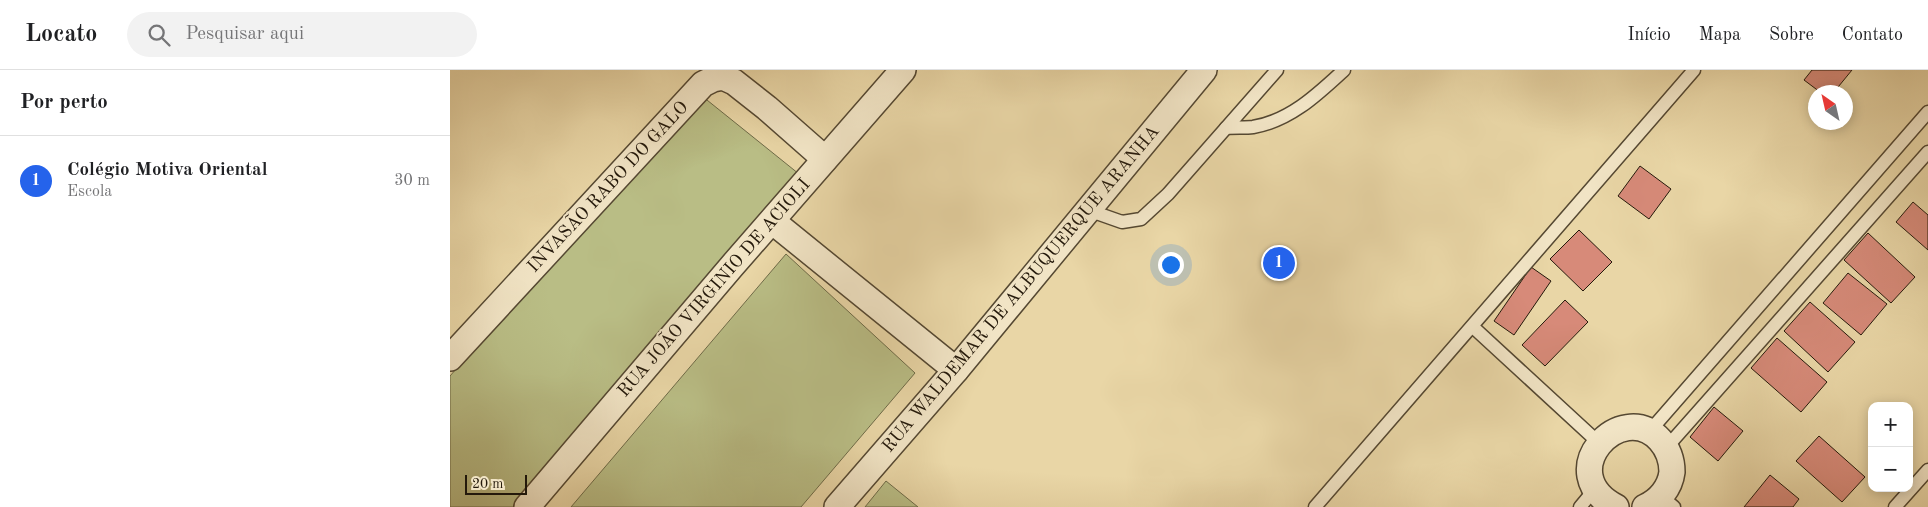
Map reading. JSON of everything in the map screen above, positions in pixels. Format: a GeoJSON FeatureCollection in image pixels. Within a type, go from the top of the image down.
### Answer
{"type":"FeatureCollection","features":[{"type":"Feature","properties":{"kind":"street","name":"RUA JOÃO VIRGINIO DE ACIOLI"},"geometry":{"type":"LineString","coordinates":[[527,507],[903,70]]}},
{"type":"Feature","properties":{"kind":"street","name":"RUA WALDEMAR DE ALBUQUERQUE ARANHA"},"geometry":{"type":"LineString","coordinates":[[837,507],[956,370],[1204,70]]}},
{"type":"Feature","properties":{"kind":"street","name":"INVASÃO RABO DO GALO"},"geometry":{"type":"LineString","coordinates":[[450,358],[703,84],[723,77],[734,82],[825,159]]}},
{"type":"Feature","properties":{"kind":"street"},"geometry":{"type":"LineString","coordinates":[[772,221],[956,370]]}},
{"type":"Feature","properties":{"kind":"street"},"geometry":{"type":"LineString","coordinates":[[1616,507],[1605,501],[1587,498],[1590,460],[1599,443],[1610,434],[1622,429],[1636,428],[1657,440],[1671,460],[1672,473],[1660,503]]}},
{"type":"Feature","properties":{"kind":"lane"},"geometry":{"type":"LineString","coordinates":[[1088,210],[1122,222],[1141,219],[1168,194],[1277,70]]}},
{"type":"Feature","properties":{"kind":"lane"},"geometry":{"type":"LineString","coordinates":[[1226,128],[1254,127],[1282,118],[1312,99],[1344,70]]}},
{"type":"Feature","properties":{"kind":"lane"},"geometry":{"type":"LineString","coordinates":[[1316,507],[1694,70]]}},
{"type":"Feature","properties":{"kind":"lane"},"geometry":{"type":"LineString","coordinates":[[1657,440],[1928,112]]}},
{"type":"Feature","properties":{"kind":"lane"},"geometry":{"type":"LineString","coordinates":[[1657,440],[1928,152]]}},
{"type":"Feature","properties":{"kind":"lane"},"geometry":{"type":"LineString","coordinates":[[1472,327],[1599,443]]}},
{"type":"Feature","properties":{"kind":"lane"},"geometry":{"type":"LineString","coordinates":[[1895,507],[1928,470]]}},
{"type":"Feature","properties":{"kind":"green space"},"geometry":{"type":"Polygon","coordinates":[[[697,92],[799,174],[519,507],[450,507],[450,376],[697,92]]]}},
{"type":"Feature","properties":{"kind":"green space"},"geometry":{"type":"Polygon","coordinates":[[[786,254],[915,373],[801,507],[571,507],[786,254]]]}},
{"type":"Feature","properties":{"kind":"green space"},"geometry":{"type":"Polygon","coordinates":[[[886,481],[918,507],[865,507],[886,481]]]}},
{"type":"Feature","properties":{"kind":"building"},"geometry":{"type":"Polygon","coordinates":[[[1812,70],[1852,70],[1840,85],[1811,85],[1804,80],[1812,70]]]}},
{"type":"Feature","properties":{"kind":"building"},"geometry":{"type":"Polygon","coordinates":[[[1640,166],[1671,189],[1649,219],[1618,196],[1640,166]]]}},
{"type":"Feature","properties":{"kind":"building"},"geometry":{"type":"Polygon","coordinates":[[[1913,202],[1928,215],[1928,250],[1896,222],[1913,202]]]}},
{"type":"Feature","properties":{"kind":"building"},"geometry":{"type":"Polygon","coordinates":[[[1579,230],[1612,262],[1583,291],[1550,259],[1579,230]]]}},
{"type":"Feature","properties":{"kind":"building"},"geometry":{"type":"Polygon","coordinates":[[[1868,233],[1915,277],[1891,303],[1844,260],[1868,233]]]}},
{"type":"Feature","properties":{"kind":"building"},"geometry":{"type":"Polygon","coordinates":[[[1531,267],[1551,281],[1514,335],[1494,321],[1531,267]]]}},
{"type":"Feature","properties":{"kind":"building"},"geometry":{"type":"Polygon","coordinates":[[[1848,273],[1887,304],[1861,335],[1823,303],[1848,273]]]}},
{"type":"Feature","properties":{"kind":"building"},"geometry":{"type":"Polygon","coordinates":[[[1565,300],[1588,322],[1545,366],[1522,345],[1565,300]]]}},
{"type":"Feature","properties":{"kind":"building"},"geometry":{"type":"Polygon","coordinates":[[[1810,302],[1855,342],[1828,372],[1784,331],[1810,302]]]}},
{"type":"Feature","properties":{"kind":"building"},"geometry":{"type":"Polygon","coordinates":[[[1777,338],[1827,382],[1801,412],[1751,368],[1777,338]]]}},
{"type":"Feature","properties":{"kind":"building"},"geometry":{"type":"Polygon","coordinates":[[[1714,407],[1743,431],[1718,461],[1690,437],[1714,407]]]}},
{"type":"Feature","properties":{"kind":"building"},"geometry":{"type":"Polygon","coordinates":[[[1819,436],[1865,477],[1842,502],[1796,461],[1819,436]]]}},
{"type":"Feature","properties":{"kind":"building"},"geometry":{"type":"Polygon","coordinates":[[[1770,475],[1799,499],[1793,507],[1744,507],[1770,475]]]}},
{"type":"Feature","properties":{"kind":"place","name":"Colégio Motiva Oriental"},"geometry":{"type":"Point","coordinates":[1279,263]}}]}
